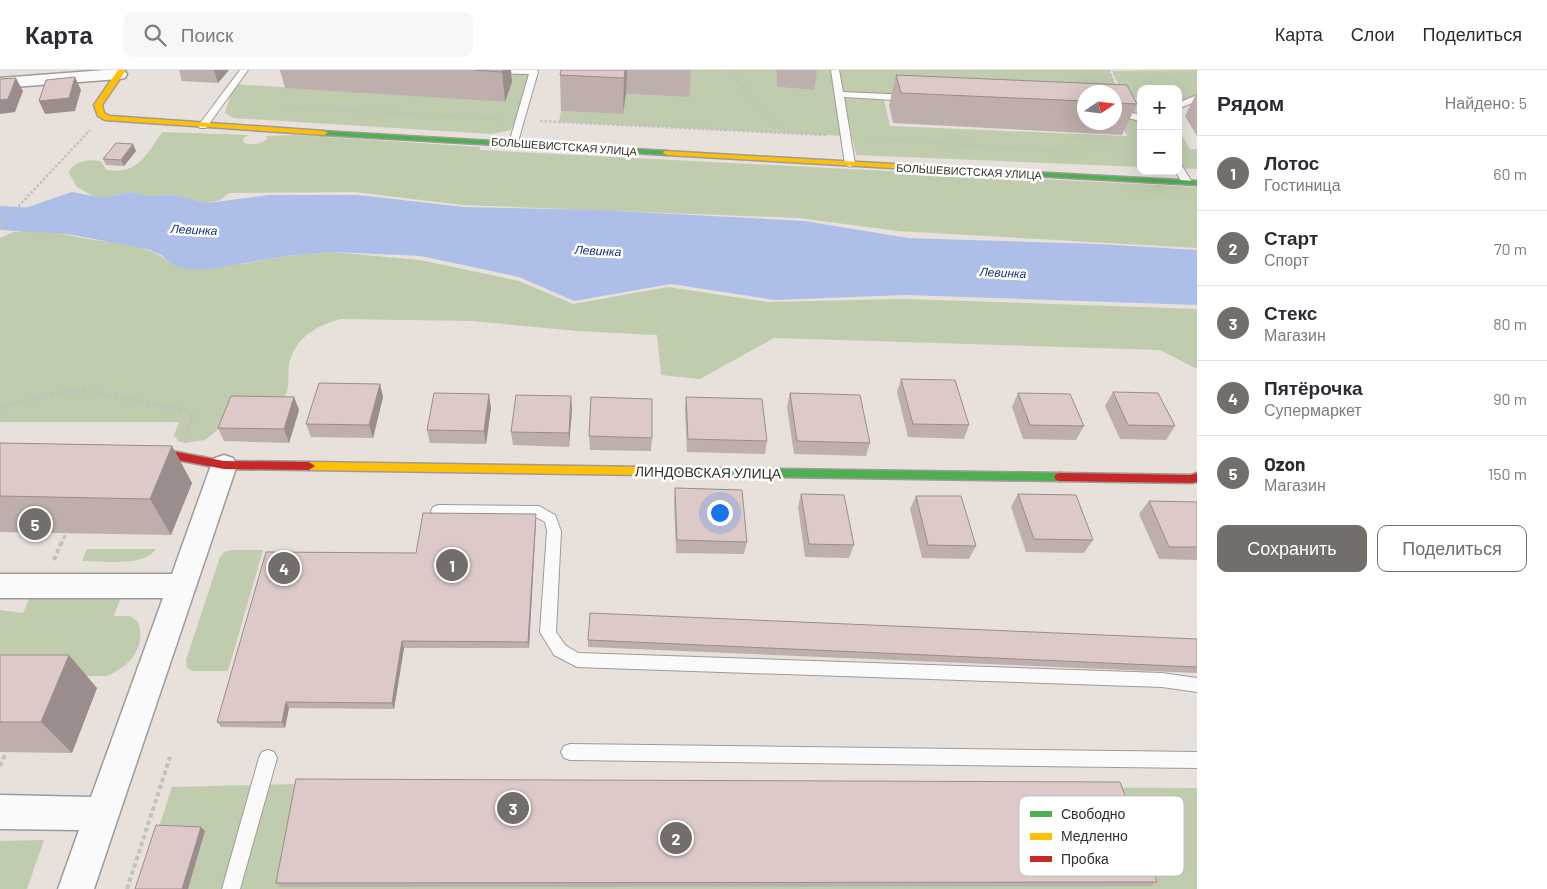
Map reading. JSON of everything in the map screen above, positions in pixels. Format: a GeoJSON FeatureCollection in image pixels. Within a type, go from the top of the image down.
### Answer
{"type":"FeatureCollection","features":[{"type":"Feature","properties":{"kind":"street"},"geometry":{"type":"LineString","coordinates":[[0,84],[120,72]]}},
{"type":"Feature","properties":{"kind":"street"},"geometry":{"type":"LineString","coordinates":[[103,116],[98,111],[98,104],[120,72]]}},
{"type":"Feature","properties":{"kind":"street","name":"БОЛЬШЕВИСТСКАЯ УЛИЦА"},"geometry":{"type":"LineString","coordinates":[[103,116],[127,121],[203,126],[1192,182]]}},
{"type":"Feature","properties":{"kind":"street","name":"ЛИНДОВСКАЯ УЛИЦА"},"geometry":{"type":"LineString","coordinates":[[130,453],[177,456],[224,465],[1195,479]]}},
{"type":"Feature","properties":{"kind":"street"},"geometry":{"type":"LineString","coordinates":[[76,889],[224,465]]}},
{"type":"Feature","properties":{"kind":"street"},"geometry":{"type":"LineString","coordinates":[[0,586],[182,586]]}},
{"type":"Feature","properties":{"kind":"street"},"geometry":{"type":"LineString","coordinates":[[0,812],[102,814]]}},
{"type":"Feature","properties":{"kind":"lane"},"geometry":{"type":"LineString","coordinates":[[203,126],[244,70]]}},
{"type":"Feature","properties":{"kind":"lane"},"geometry":{"type":"LineString","coordinates":[[495,70],[537,71],[514,143]]}},
{"type":"Feature","properties":{"kind":"lane"},"geometry":{"type":"LineString","coordinates":[[835,70],[850,164]]}},
{"type":"Feature","properties":{"kind":"lane"},"geometry":{"type":"LineString","coordinates":[[838,94],[917,99]]}},
{"type":"Feature","properties":{"kind":"lane"},"geometry":{"type":"LineString","coordinates":[[1182,104],[1197,98]]}},
{"type":"Feature","properties":{"kind":"lane"},"geometry":{"type":"LineString","coordinates":[[1122,114],[1137,117]]}},
{"type":"Feature","properties":{"kind":"lane"},"geometry":{"type":"LineString","coordinates":[[1182,172],[1192,182]]}},
{"type":"Feature","properties":{"kind":"lane"},"geometry":{"type":"LineString","coordinates":[[438,511],[539,512],[548,515],[553,522],[554,531],[548,632],[553,644],[563,654],[577,660],[1162,680],[1197,685]]}},
{"type":"Feature","properties":{"kind":"lane"},"geometry":{"type":"LineString","coordinates":[[570,752],[1197,760]]}},
{"type":"Feature","properties":{"kind":"lane"},"geometry":{"type":"LineString","coordinates":[[231,889],[268,758]]}},
{"type":"Feature","properties":{"kind":"path"},"geometry":{"type":"LineString","coordinates":[[728,70],[783,132]]}},
{"type":"Feature","properties":{"kind":"path"},"geometry":{"type":"LineString","coordinates":[[278,106],[783,132],[1092,153]]}},
{"type":"Feature","properties":{"kind":"path"},"geometry":{"type":"LineString","coordinates":[[0,226],[103,116]]}},
{"type":"Feature","properties":{"kind":"path"},"geometry":{"type":"LineString","coordinates":[[0,408],[49,394],[81,390],[185,410],[191,413],[192,421],[177,456]]}},
{"type":"Feature","properties":{"kind":"path"},"geometry":{"type":"LineString","coordinates":[[0,766],[6,752]]}},
{"type":"Feature","properties":{"kind":"path"},"geometry":{"type":"LineString","coordinates":[[127,889],[170,757]]}},
{"type":"Feature","properties":{"kind":"green space"},"geometry":{"type":"Polygon","coordinates":[[[662,70],[776,70],[777,87],[813,90],[812,70],[1109,70],[1115,85],[1077,85],[1077,108],[838,94],[845,136],[559,122],[561,111],[623,114],[626,94],[688,97],[662,70]]]}},
{"type":"Feature","properties":{"kind":"green space"},"geometry":{"type":"Polygon","coordinates":[[[1197,70],[1197,96],[1182,102],[1182,85],[1137,85],[1137,99],[1122,89],[1122,85],[1119,85],[1112,71],[1197,70]]]}},
{"type":"Feature","properties":{"kind":"green space"},"geometry":{"type":"Polygon","coordinates":[[[514,71],[534,72],[521,120],[515,120],[511,130],[491,134],[233,118],[225,113],[234,84],[505,102],[514,71]]]}},
{"type":"Feature","properties":{"kind":"green space"},"geometry":{"type":"Polygon","coordinates":[[[1122,92],[1137,101],[1137,167],[856,155],[844,98],[884,100],[890,126],[1127,136],[1122,124],[1122,92]]]}},
{"type":"Feature","properties":{"kind":"green space"},"geometry":{"type":"Polygon","coordinates":[[[162,132],[248,135],[243,139],[244,143],[250,144],[262,142],[267,139],[266,136],[296,135],[480,147],[480,150],[1197,187],[1197,248],[898,231],[799,218],[462,205],[355,192],[229,193],[220,200],[207,203],[173,195],[148,196],[132,192],[96,198],[77,187],[70,175],[69,172],[74,165],[91,160],[100,161],[107,170],[118,171],[134,166],[146,155],[162,132]]]}},
{"type":"Feature","properties":{"kind":"green space"},"geometry":{"type":"Polygon","coordinates":[[[1182,136],[1190,149],[1197,149],[1197,169],[1182,168],[1182,136]]]}},
{"type":"Feature","properties":{"kind":"green space"},"geometry":{"type":"Polygon","coordinates":[[[33,230],[129,245],[151,252],[171,264],[243,264],[286,256],[331,252],[420,260],[519,281],[573,304],[668,287],[768,302],[905,299],[1197,309],[1197,369],[1160,350],[774,338],[700,379],[661,375],[657,335],[578,331],[472,321],[341,319],[315,329],[301,340],[289,365],[288,387],[283,398],[220,428],[205,440],[185,443],[178,441],[174,435],[179,422],[0,422],[0,238],[14,232],[33,230]]]}},
{"type":"Feature","properties":{"kind":"green space"},"geometry":{"type":"Polygon","coordinates":[[[87,549],[155,549],[151,555],[133,561],[82,561],[87,549]]]}},
{"type":"Feature","properties":{"kind":"green space"},"geometry":{"type":"Polygon","coordinates":[[[232,550],[263,550],[228,671],[193,671],[187,668],[186,660],[220,557],[224,552],[232,550]]]}},
{"type":"Feature","properties":{"kind":"green space"},"geometry":{"type":"Polygon","coordinates":[[[30,597],[121,597],[114,616],[130,616],[138,622],[140,640],[138,648],[129,662],[106,676],[0,676],[0,610],[23,613],[30,597]]]}},
{"type":"Feature","properties":{"kind":"green space"},"geometry":{"type":"Polygon","coordinates":[[[299,784],[1197,788],[1197,889],[139,889],[172,787],[299,784]]]}},
{"type":"Feature","properties":{"kind":"green space"},"geometry":{"type":"Polygon","coordinates":[[[44,840],[27,889],[0,889],[0,841],[44,840]]]}},
{"type":"Feature","properties":{"kind":"water"},"geometry":{"type":"Polygon","coordinates":[[[72,192],[103,198],[132,192],[148,196],[173,195],[207,203],[270,195],[358,195],[464,207],[598,210],[804,221],[908,238],[1099,244],[1197,250],[1197,305],[905,295],[775,300],[671,284],[574,301],[519,277],[421,256],[331,252],[286,256],[210,269],[187,269],[171,264],[161,255],[147,249],[51,231],[23,229],[14,225],[12,219],[28,207],[72,192]]]}},
{"type":"Feature","properties":{"kind":"building"},"geometry":{"type":"Polygon","coordinates":[[[475,70],[503,70],[502,72],[475,70]]]}},
{"type":"Feature","properties":{"kind":"building"},"geometry":{"type":"Polygon","coordinates":[[[561,70],[625,70],[624,78],[560,75],[561,70]]]}},
{"type":"Feature","properties":{"kind":"building"},"geometry":{"type":"Polygon","coordinates":[[[896,75],[1127,85],[1137,104],[1122,103],[1122,85],[1077,85],[1077,101],[901,93],[896,75]]]}},
{"type":"Feature","properties":{"kind":"building"},"geometry":{"type":"Polygon","coordinates":[[[75,77],[69,98],[39,101],[46,80],[75,77]]]}},
{"type":"Feature","properties":{"kind":"building"},"geometry":{"type":"Polygon","coordinates":[[[16,78],[8,99],[0,100],[0,79],[16,78]]]}},
{"type":"Feature","properties":{"kind":"building"},"geometry":{"type":"Polygon","coordinates":[[[116,143],[133,144],[121,160],[103,159],[116,143]]]}},
{"type":"Feature","properties":{"kind":"building"},"geometry":{"type":"Polygon","coordinates":[[[901,379],[955,380],[969,425],[913,424],[901,379]]]}},
{"type":"Feature","properties":{"kind":"building"},"geometry":{"type":"Polygon","coordinates":[[[319,383],[380,384],[369,425],[306,424],[319,383]]]}},
{"type":"Feature","properties":{"kind":"building"},"geometry":{"type":"Polygon","coordinates":[[[1113,392],[1158,393],[1175,426],[1128,425],[1113,392]]]}},
{"type":"Feature","properties":{"kind":"building"},"geometry":{"type":"Polygon","coordinates":[[[434,393],[489,394],[484,431],[427,430],[434,393]]]}},
{"type":"Feature","properties":{"kind":"building"},"geometry":{"type":"Polygon","coordinates":[[[790,393],[860,395],[870,443],[797,441],[790,393]]]}},
{"type":"Feature","properties":{"kind":"building"},"geometry":{"type":"Polygon","coordinates":[[[1018,393],[1070,394],[1084,426],[1030,425],[1018,393]]]}},
{"type":"Feature","properties":{"kind":"building"},"geometry":{"type":"Polygon","coordinates":[[[516,395],[571,396],[569,433],[511,432],[516,395]]]}},
{"type":"Feature","properties":{"kind":"building"},"geometry":{"type":"Polygon","coordinates":[[[231,396],[294,397],[284,429],[218,428],[231,396]]]}},
{"type":"Feature","properties":{"kind":"building"},"geometry":{"type":"Polygon","coordinates":[[[591,397],[652,399],[652,438],[589,436],[591,397]]]}},
{"type":"Feature","properties":{"kind":"building"},"geometry":{"type":"Polygon","coordinates":[[[686,397],[762,399],[767,441],[688,439],[686,397]]]}},
{"type":"Feature","properties":{"kind":"building"},"geometry":{"type":"Polygon","coordinates":[[[0,443],[172,446],[150,499],[0,496],[0,443]]]}},
{"type":"Feature","properties":{"kind":"building"},"geometry":{"type":"Polygon","coordinates":[[[675,488],[742,490],[747,542],[677,540],[675,488]]]}},
{"type":"Feature","properties":{"kind":"building"},"geometry":{"type":"Polygon","coordinates":[[[801,494],[844,495],[854,545],[809,544],[801,494]]]}},
{"type":"Feature","properties":{"kind":"building"},"geometry":{"type":"Polygon","coordinates":[[[1018,494],[1076,495],[1093,540],[1034,539],[1018,494]]]}},
{"type":"Feature","properties":{"kind":"building"},"geometry":{"type":"Polygon","coordinates":[[[916,496],[961,496],[976,546],[928,545],[916,496]]]}},
{"type":"Feature","properties":{"kind":"building"},"geometry":{"type":"Polygon","coordinates":[[[1149,501],[1197,502],[1197,547],[1169,547],[1149,501]]]}},
{"type":"Feature","properties":{"kind":"building"},"geometry":{"type":"Polygon","coordinates":[[[423,513],[536,514],[528,642],[402,641],[392,703],[286,702],[282,722],[217,722],[266,552],[416,553],[423,513]]]}},
{"type":"Feature","properties":{"kind":"building"},"geometry":{"type":"Polygon","coordinates":[[[590,613],[1197,639],[1197,667],[588,640],[590,613]]]}},
{"type":"Feature","properties":{"kind":"building"},"geometry":{"type":"Polygon","coordinates":[[[0,655],[69,655],[41,722],[0,722],[0,655]]]}},
{"type":"Feature","properties":{"kind":"building"},"geometry":{"type":"Polygon","coordinates":[[[296,779],[1120,782],[1125,796],[1019,796],[1019,876],[1155,876],[1157,882],[276,883],[296,779]]]}},
{"type":"Feature","properties":{"kind":"building"},"geometry":{"type":"Polygon","coordinates":[[[156,825],[201,827],[182,889],[135,889],[156,825]]]}},
{"type":"Feature","properties":{"kind":"waterway","name":"Левинка"},"geometry":{"type":"LineString","coordinates":[[0,218],[85,223]]}},
{"type":"Feature","properties":{"kind":"traffic: fast"},"geometry":{"type":"LineString","coordinates":[[324,133],[667,153]]}},
{"type":"Feature","properties":{"kind":"traffic: fast"},"geometry":{"type":"LineString","coordinates":[[998,172],[1197,183]]}},
{"type":"Feature","properties":{"kind":"traffic: fast"},"geometry":{"type":"LineString","coordinates":[[645,471],[1060,477]]}},
{"type":"Feature","properties":{"kind":"traffic: slow"},"geometry":{"type":"LineString","coordinates":[[122,70],[98,105],[101,114],[108,118],[324,133]]}},
{"type":"Feature","properties":{"kind":"traffic: slow"},"geometry":{"type":"LineString","coordinates":[[667,153],[998,172]]}},
{"type":"Feature","properties":{"kind":"traffic: slow"},"geometry":{"type":"LineString","coordinates":[[309,466],[645,471]]}},
{"type":"Feature","properties":{"kind":"traffic: jam"},"geometry":{"type":"LineString","coordinates":[[140,453],[177,456],[224,465],[309,466]]}},
{"type":"Feature","properties":{"kind":"traffic: jam"},"geometry":{"type":"LineString","coordinates":[[1060,477],[1192,479],[1197,477]]}},
{"type":"Feature","properties":{"kind":"place","name":"Ozon"},"geometry":{"type":"Point","coordinates":[35,524]}},
{"type":"Feature","properties":{"kind":"place","name":"Лотос"},"geometry":{"type":"Point","coordinates":[452,565]}},
{"type":"Feature","properties":{"kind":"place","name":"Пятёрочка"},"geometry":{"type":"Point","coordinates":[284,568]}},
{"type":"Feature","properties":{"kind":"place","name":"Стекс"},"geometry":{"type":"Point","coordinates":[513,808]}},
{"type":"Feature","properties":{"kind":"place","name":"Старт"},"geometry":{"type":"Point","coordinates":[676,838]}}]}
